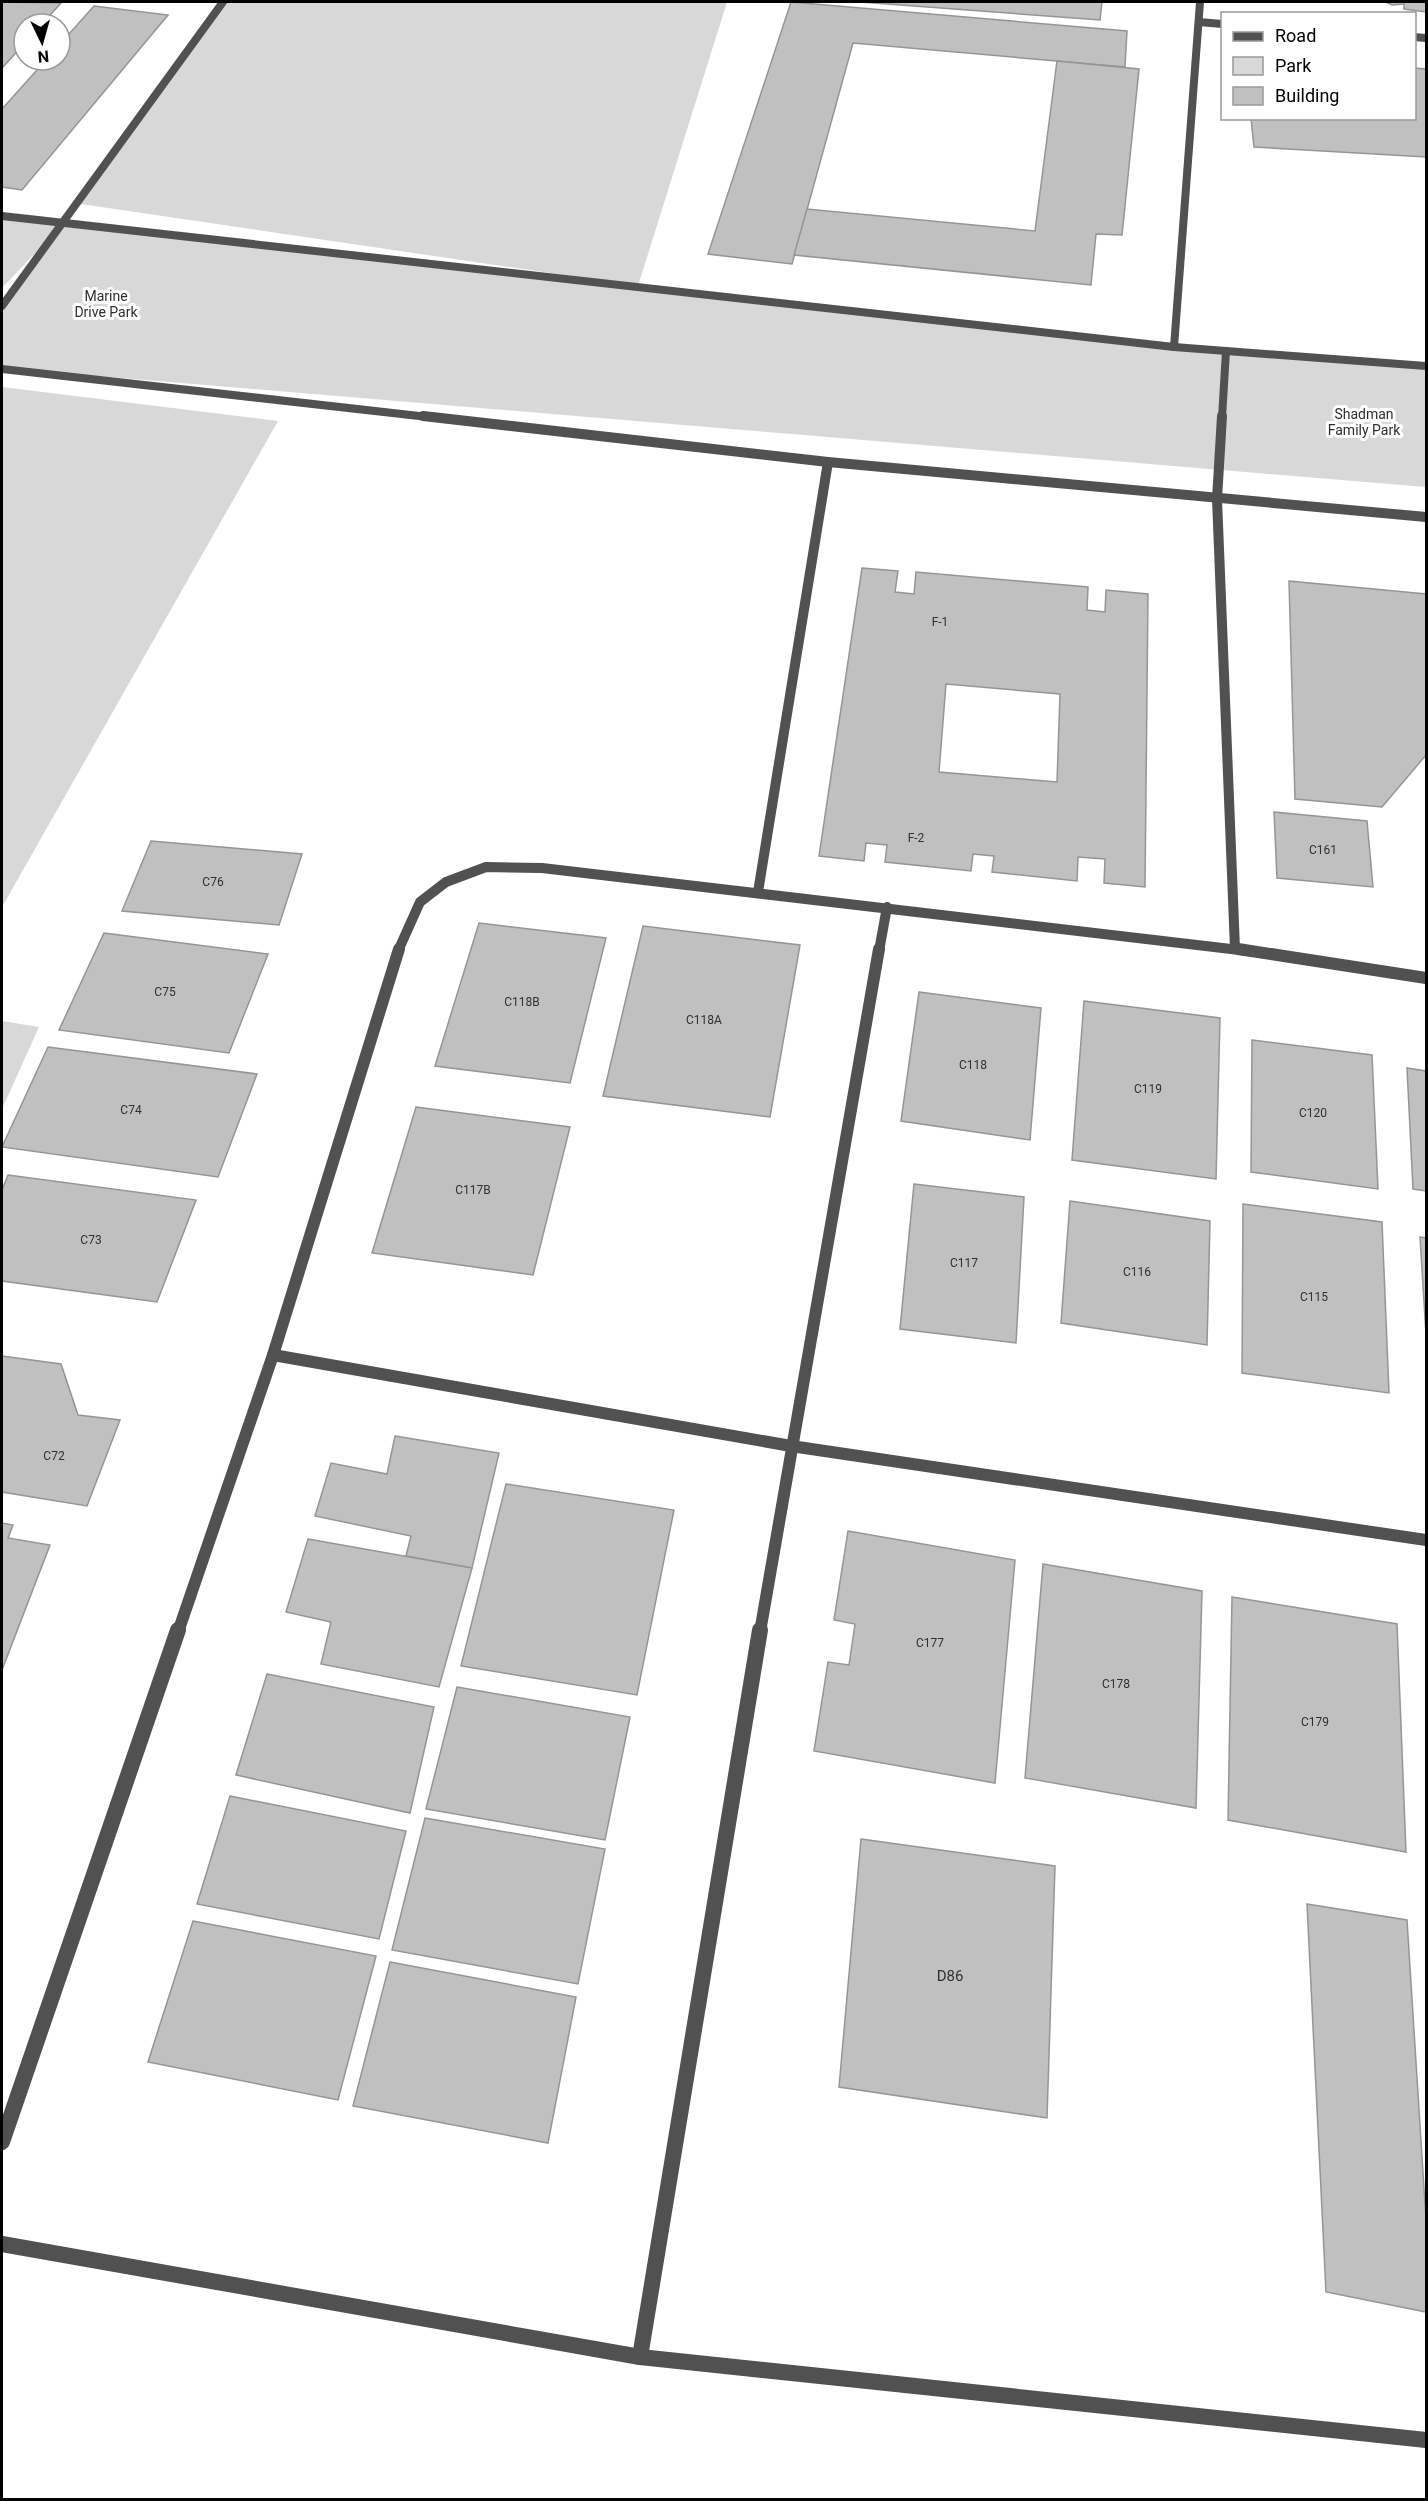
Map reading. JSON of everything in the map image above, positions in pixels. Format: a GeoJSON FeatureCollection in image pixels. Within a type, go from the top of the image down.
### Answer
{"type":"FeatureCollection","features":[{"type":"Feature","properties":{"kind":"street"},"geometry":{"type":"LineString","coordinates":[[2,306],[223,2]]}},
{"type":"Feature","properties":{"kind":"street"},"geometry":{"type":"LineString","coordinates":[[1174,347],[1200,2]]}},
{"type":"Feature","properties":{"kind":"street"},"geometry":{"type":"LineString","coordinates":[[1199,22],[1221,24]]}},
{"type":"Feature","properties":{"kind":"street"},"geometry":{"type":"LineString","coordinates":[[2,216],[1174,347],[1426,366]]}},
{"type":"Feature","properties":{"kind":"street"},"geometry":{"type":"LineString","coordinates":[[1226,351],[1217,499],[1235,949]]}},
{"type":"Feature","properties":{"kind":"street"},"geometry":{"type":"LineString","coordinates":[[2,369],[828,462],[1426,517]]}},
{"type":"Feature","properties":{"kind":"street"},"geometry":{"type":"LineString","coordinates":[[758,892],[828,462]]}},
{"type":"Feature","properties":{"kind":"street"},"geometry":{"type":"LineString","coordinates":[[2,2142],[273,1355],[395,958],[420,902],[446,882],[486,867],[542,868],[1235,949],[1426,978]]}},
{"type":"Feature","properties":{"kind":"street"},"geometry":{"type":"LineString","coordinates":[[640,2357],[791,1446],[887,907]]}},
{"type":"Feature","properties":{"kind":"street"},"geometry":{"type":"LineString","coordinates":[[273,1355],[791,1446],[1426,1540]]}},
{"type":"Feature","properties":{"kind":"street"},"geometry":{"type":"LineString","coordinates":[[2,2244],[640,2357],[1426,2440]]}},
{"type":"Feature","properties":{"kind":"green space"},"geometry":{"type":"Polygon","coordinates":[[[224,2],[727,2],[638,286],[74,203],[224,2]]]}},
{"type":"Feature","properties":{"kind":"green space","name":"Marine Drive Park"},"geometry":{"type":"Polygon","coordinates":[[[2,218],[1226,351],[1426,366],[1426,487],[2,368],[2,306],[55,232],[2,288],[2,218]]]}},
{"type":"Feature","properties":{"kind":"green space"},"geometry":{"type":"Polygon","coordinates":[[[2,387],[278,421],[2,907],[2,387]]]}},
{"type":"Feature","properties":{"kind":"green space"},"geometry":{"type":"Polygon","coordinates":[[[2,1021],[39,1027],[2,1109],[2,1021]]]}},
{"type":"Feature","properties":{"kind":"building"},"geometry":{"type":"Polygon","coordinates":[[[2,2],[61,3],[53,12],[12,12],[12,57],[2,68],[2,2]]]}},
{"type":"Feature","properties":{"kind":"building"},"geometry":{"type":"Polygon","coordinates":[[[791,2],[1127,31],[1125,67],[853,43],[792,264],[708,254],[791,2]]]}},
{"type":"Feature","properties":{"kind":"building"},"geometry":{"type":"Polygon","coordinates":[[[860,2],[1102,2],[1100,20],[860,2]]]}},
{"type":"Feature","properties":{"kind":"building"},"geometry":{"type":"Polygon","coordinates":[[[1386,2],[1426,2],[1426,12],[1404,9],[1404,4],[1392,5],[1386,2]]]}},
{"type":"Feature","properties":{"kind":"building"},"geometry":{"type":"Polygon","coordinates":[[[94,6],[168,15],[22,190],[2,187],[2,109],[35,72],[72,72],[72,31],[94,6]]]}},
{"type":"Feature","properties":{"kind":"building"},"geometry":{"type":"Polygon","coordinates":[[[1057,61],[1139,69],[1122,235],[1096,234],[1091,285],[794,255],[807,209],[1035,231],[1057,61]]]}},
{"type":"Feature","properties":{"kind":"building"},"geometry":{"type":"Polygon","coordinates":[[[1416,68],[1426,69],[1426,157],[1254,147],[1251,120],[1416,120],[1416,68]]]}},
{"type":"Feature","properties":{"kind":"building"},"geometry":{"type":"Polygon","coordinates":[[[862,568],[898,571],[895,592],[914,594],[916,572],[1088,587],[1087,610],[1105,612],[1106,590],[1148,594],[1145,887],[1104,883],[1105,859],[1078,857],[1077,881],[992,872],[994,856],[973,854],[971,871],[885,862],[887,845],[866,843],[864,861],[819,856],[862,568]],[[946,684],[939,772],[1057,782],[1060,694],[946,684]]]}},
{"type":"Feature","properties":{"kind":"building"},"geometry":{"type":"Polygon","coordinates":[[[1289,581],[1426,594],[1426,755],[1382,807],[1295,799],[1289,581]]]}},
{"type":"Feature","properties":{"kind":"building"},"geometry":{"type":"Polygon","coordinates":[[[1274,812],[1367,821],[1373,887],[1277,878],[1274,812]]]}},
{"type":"Feature","properties":{"kind":"building"},"geometry":{"type":"Polygon","coordinates":[[[151,841],[302,854],[279,925],[122,911],[151,841]]]}},
{"type":"Feature","properties":{"kind":"building"},"geometry":{"type":"Polygon","coordinates":[[[479,923],[606,938],[570,1083],[435,1066],[479,923]]]}},
{"type":"Feature","properties":{"kind":"building"},"geometry":{"type":"Polygon","coordinates":[[[643,926],[800,945],[770,1117],[603,1096],[643,926]]]}},
{"type":"Feature","properties":{"kind":"building"},"geometry":{"type":"Polygon","coordinates":[[[104,933],[268,954],[229,1053],[59,1030],[104,933]]]}},
{"type":"Feature","properties":{"kind":"building"},"geometry":{"type":"Polygon","coordinates":[[[919,992],[1041,1008],[1030,1140],[901,1121],[919,992]]]}},
{"type":"Feature","properties":{"kind":"building"},"geometry":{"type":"Polygon","coordinates":[[[1084,1001],[1220,1018],[1216,1179],[1072,1160],[1084,1001]]]}},
{"type":"Feature","properties":{"kind":"building"},"geometry":{"type":"Polygon","coordinates":[[[1252,1040],[1372,1055],[1378,1189],[1251,1172],[1252,1040]]]}},
{"type":"Feature","properties":{"kind":"building"},"geometry":{"type":"Polygon","coordinates":[[[48,1047],[257,1074],[218,1177],[2,1147],[48,1047]]]}},
{"type":"Feature","properties":{"kind":"building"},"geometry":{"type":"Polygon","coordinates":[[[1407,1068],[1426,1071],[1426,1191],[1413,1189],[1407,1068]]]}},
{"type":"Feature","properties":{"kind":"building"},"geometry":{"type":"Polygon","coordinates":[[[416,1107],[570,1127],[533,1275],[372,1253],[416,1107]]]}},
{"type":"Feature","properties":{"kind":"building"},"geometry":{"type":"Polygon","coordinates":[[[8,1175],[196,1200],[157,1302],[2,1281],[2,1190],[8,1175]]]}},
{"type":"Feature","properties":{"kind":"building"},"geometry":{"type":"Polygon","coordinates":[[[914,1184],[1024,1197],[1016,1343],[900,1329],[914,1184]]]}},
{"type":"Feature","properties":{"kind":"building"},"geometry":{"type":"Polygon","coordinates":[[[1070,1201],[1210,1221],[1207,1345],[1061,1323],[1070,1201]]]}},
{"type":"Feature","properties":{"kind":"building"},"geometry":{"type":"Polygon","coordinates":[[[1243,1204],[1382,1222],[1389,1393],[1242,1373],[1243,1204]]]}},
{"type":"Feature","properties":{"kind":"building"},"geometry":{"type":"Polygon","coordinates":[[[1420,1237],[1426,1238],[1426,1335],[1420,1237]]]}},
{"type":"Feature","properties":{"kind":"building"},"geometry":{"type":"Polygon","coordinates":[[[2,1356],[61,1364],[78,1415],[120,1420],[87,1506],[2,1492],[2,1356]]]}},
{"type":"Feature","properties":{"kind":"building"},"geometry":{"type":"Polygon","coordinates":[[[395,1436],[499,1453],[472,1568],[406,1556],[411,1536],[315,1516],[331,1463],[387,1474],[395,1436]]]}},
{"type":"Feature","properties":{"kind":"building"},"geometry":{"type":"Polygon","coordinates":[[[506,1484],[674,1510],[637,1695],[461,1666],[506,1484]]]}},
{"type":"Feature","properties":{"kind":"building"},"geometry":{"type":"Polygon","coordinates":[[[2,1523],[13,1525],[8,1538],[50,1545],[2,1670],[2,1523]]]}},
{"type":"Feature","properties":{"kind":"building"},"geometry":{"type":"Polygon","coordinates":[[[848,1531],[1015,1560],[995,1783],[814,1751],[828,1662],[849,1665],[855,1624],[834,1620],[848,1531]]]}},
{"type":"Feature","properties":{"kind":"building"},"geometry":{"type":"Polygon","coordinates":[[[308,1539],[472,1568],[439,1687],[321,1664],[331,1622],[286,1612],[308,1539]]]}},
{"type":"Feature","properties":{"kind":"building"},"geometry":{"type":"Polygon","coordinates":[[[1043,1564],[1202,1591],[1196,1808],[1025,1778],[1043,1564]]]}},
{"type":"Feature","properties":{"kind":"building"},"geometry":{"type":"Polygon","coordinates":[[[1232,1597],[1397,1624],[1406,1852],[1228,1820],[1232,1597]]]}},
{"type":"Feature","properties":{"kind":"building"},"geometry":{"type":"Polygon","coordinates":[[[267,1674],[434,1707],[410,1813],[236,1775],[267,1674]]]}},
{"type":"Feature","properties":{"kind":"building"},"geometry":{"type":"Polygon","coordinates":[[[457,1687],[630,1717],[605,1840],[426,1809],[457,1687]]]}},
{"type":"Feature","properties":{"kind":"building"},"geometry":{"type":"Polygon","coordinates":[[[230,1796],[406,1831],[379,1939],[197,1904],[230,1796]]]}},
{"type":"Feature","properties":{"kind":"building"},"geometry":{"type":"Polygon","coordinates":[[[425,1818],[605,1849],[578,1984],[392,1950],[425,1818]]]}},
{"type":"Feature","properties":{"kind":"building"},"geometry":{"type":"Polygon","coordinates":[[[861,1839],[1055,1866],[1047,2118],[839,2087],[861,1839]]]}},
{"type":"Feature","properties":{"kind":"building"},"geometry":{"type":"Polygon","coordinates":[[[1307,1904],[1407,1920],[1426,2220],[1426,2312],[1326,2292],[1307,1904]]]}},
{"type":"Feature","properties":{"kind":"building"},"geometry":{"type":"Polygon","coordinates":[[[193,1921],[376,1956],[338,2100],[148,2062],[193,1921]]]}},
{"type":"Feature","properties":{"kind":"building"},"geometry":{"type":"Polygon","coordinates":[[[390,1962],[576,1997],[548,2143],[353,2106],[390,1962]]]}},
{"type":"Feature","properties":{"kind":"park label","name":"Shadman Family Park"},"geometry":{"type":"Point","coordinates":[1364,422]}}]}
